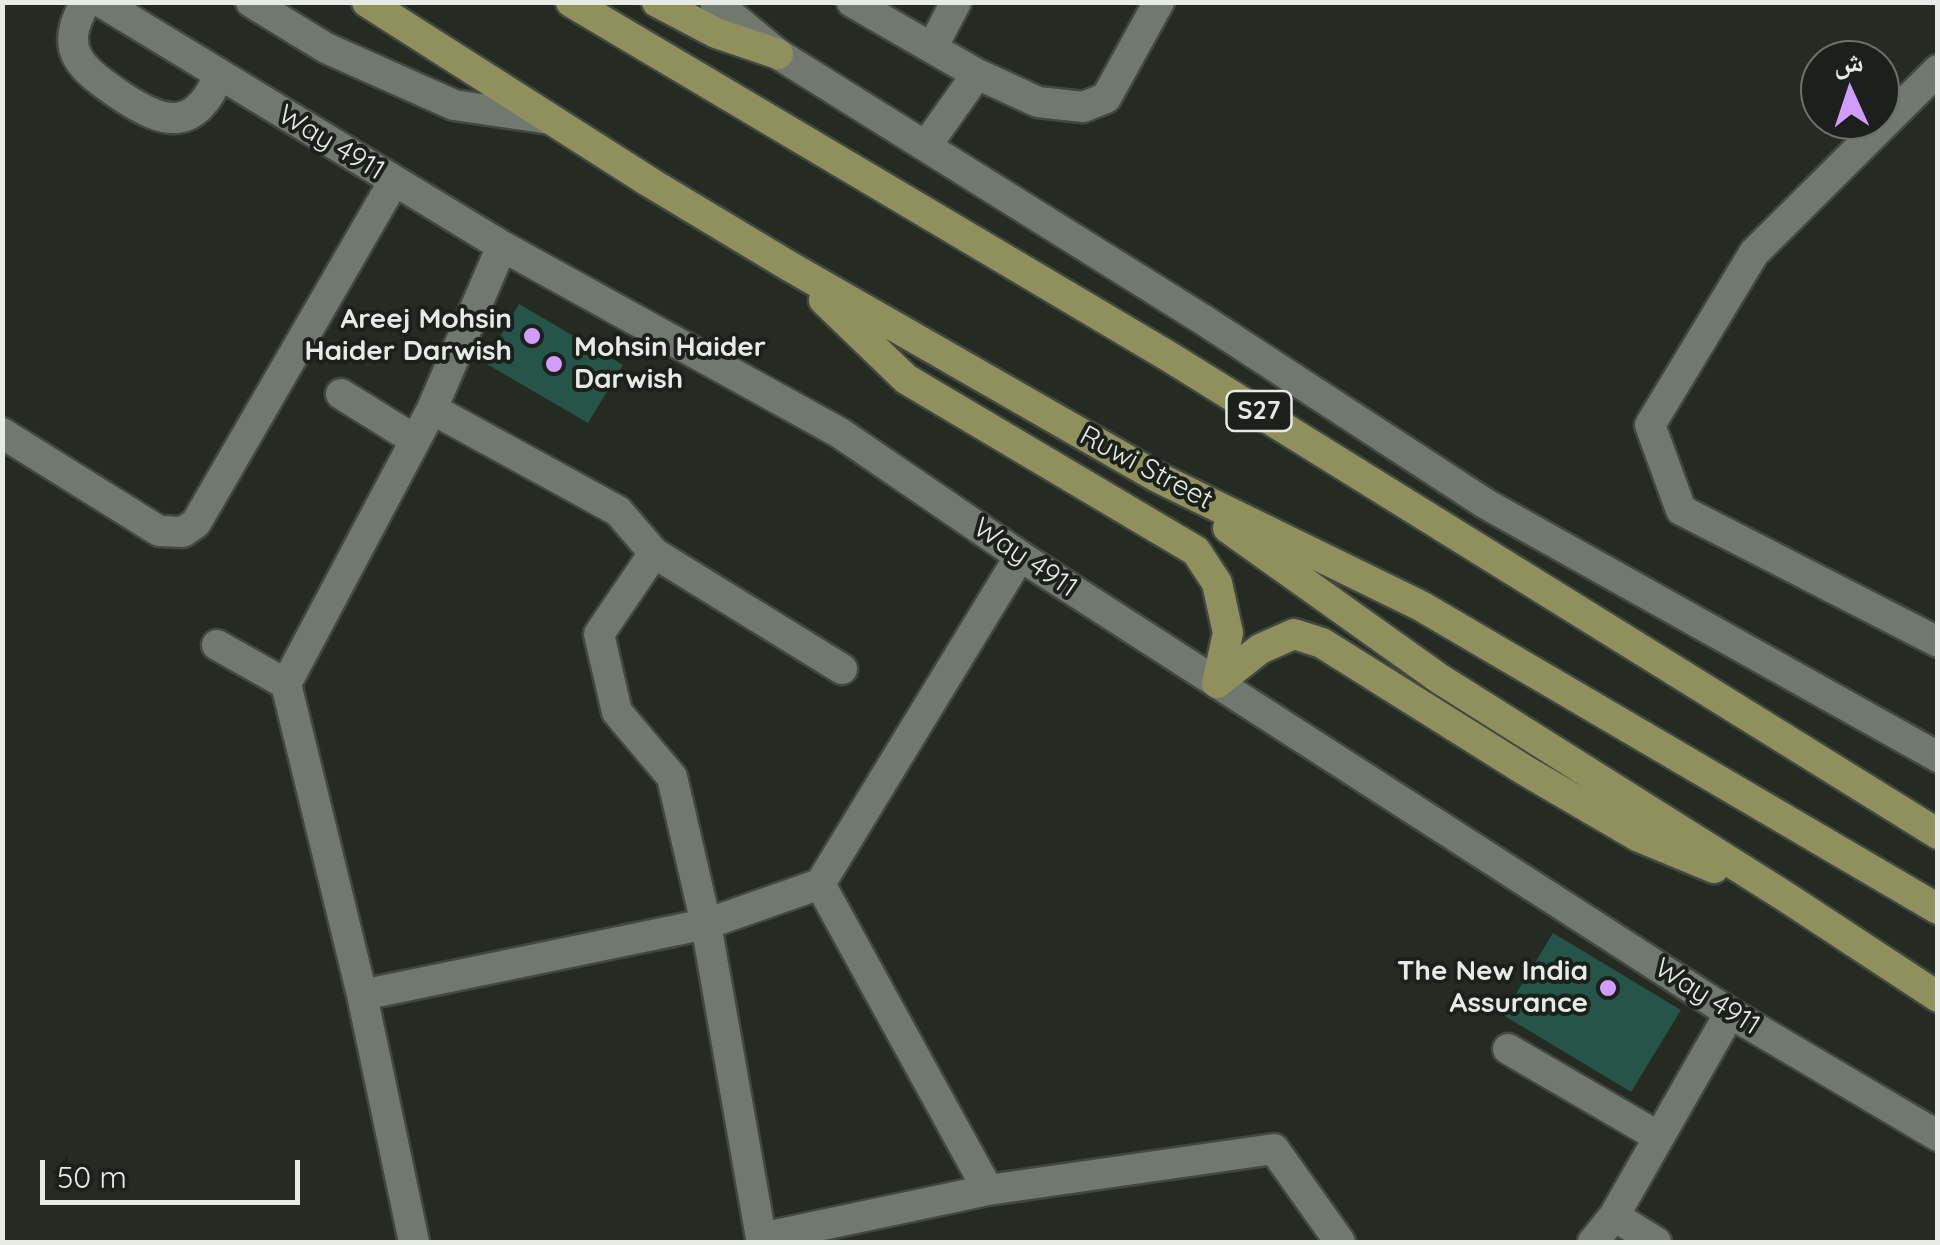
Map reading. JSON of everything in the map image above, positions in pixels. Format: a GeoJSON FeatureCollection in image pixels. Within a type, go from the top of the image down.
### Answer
{"type":"FeatureCollection","features":[{"type":"Feature","properties":{"kind":"main road","name":"Ruwi Street"},"geometry":{"type":"LineString","coordinates":[[367,2],[789,266],[1157,477],[1421,606],[1938,909]]}},
{"type":"Feature","properties":{"kind":"main road","name":"S27"},"geometry":{"type":"LineString","coordinates":[[572,2],[1168,356],[1938,834]]}},
{"type":"Feature","properties":{"kind":"main road"},"geometry":{"type":"LineString","coordinates":[[657,2],[716,32],[778,54]]}},
{"type":"Feature","properties":{"kind":"main road"},"geometry":{"type":"LineString","coordinates":[[789,266],[906,378],[1196,551],[1216,582],[1228,633],[1217,684]]}},
{"type":"Feature","properties":{"kind":"main road"},"geometry":{"type":"LineString","coordinates":[[1157,477],[1440,679],[1938,997]]}},
{"type":"Feature","properties":{"kind":"main road"},"geometry":{"type":"LineString","coordinates":[[1217,684],[1260,650],[1294,634],[1322,643],[1639,837],[1786,897]]}},
{"type":"Feature","properties":{"kind":"street"},"geometry":{"type":"LineString","coordinates":[[86,2],[72,38],[85,71],[158,118],[178,120],[197,110],[211,96],[219,75]]}},
{"type":"Feature","properties":{"kind":"street","name":"Way 4911"},"geometry":{"type":"LineString","coordinates":[[101,2],[502,246],[840,433],[1020,556],[1730,1013],[1938,1136]]}},
{"type":"Feature","properties":{"kind":"street"},"geometry":{"type":"LineString","coordinates":[[252,2],[326,48],[454,105],[550,118]]}},
{"type":"Feature","properties":{"kind":"street"},"geometry":{"type":"LineString","coordinates":[[715,2],[778,54],[1202,318],[1486,504],[1938,757]]}},
{"type":"Feature","properties":{"kind":"street"},"geometry":{"type":"LineString","coordinates":[[852,2],[977,74],[1038,102],[1083,107],[1106,98],[1159,2]]}},
{"type":"Feature","properties":{"kind":"street"},"geometry":{"type":"LineString","coordinates":[[932,48],[956,2]]}},
{"type":"Feature","properties":{"kind":"street"},"geometry":{"type":"LineString","coordinates":[[1938,70],[1754,253],[1650,425],[1680,510],[1938,642]]}},
{"type":"Feature","properties":{"kind":"street"},"geometry":{"type":"LineString","coordinates":[[926,146],[977,74]]}},
{"type":"Feature","properties":{"kind":"street"},"geometry":{"type":"LineString","coordinates":[[2,434],[159,531],[183,532],[196,523],[394,181]]}},
{"type":"Feature","properties":{"kind":"street"},"geometry":{"type":"LineString","coordinates":[[414,1242],[362,995],[286,684],[432,409],[502,246]]}},
{"type":"Feature","properties":{"kind":"street"},"geometry":{"type":"LineString","coordinates":[[341,394],[416,440]]}},
{"type":"Feature","properties":{"kind":"street"},"geometry":{"type":"LineString","coordinates":[[432,409],[618,511],[654,553],[842,669]]}},
{"type":"Feature","properties":{"kind":"street"},"geometry":{"type":"LineString","coordinates":[[654,553],[600,634],[617,712],[672,776],[706,924],[763,1240],[988,1190],[1274,1149],[1340,1242]]}},
{"type":"Feature","properties":{"kind":"street"},"geometry":{"type":"LineString","coordinates":[[362,995],[706,924],[820,884],[1020,556]]}},
{"type":"Feature","properties":{"kind":"street"},"geometry":{"type":"LineString","coordinates":[[217,645],[286,684]]}},
{"type":"Feature","properties":{"kind":"street"},"geometry":{"type":"LineString","coordinates":[[820,884],[988,1190]]}},
{"type":"Feature","properties":{"kind":"street"},"geometry":{"type":"LineString","coordinates":[[1594,1242],[1614,1216],[1730,1013]]}},
{"type":"Feature","properties":{"kind":"street"},"geometry":{"type":"LineString","coordinates":[[1508,1050],[1659,1137]]}},
{"type":"Feature","properties":{"kind":"street"},"geometry":{"type":"LineString","coordinates":[[1614,1216],[1656,1242]]}},
{"type":"Feature","properties":{"kind":"building","name":"Mohsin Haider Darwish"},"geometry":{"type":"Polygon","coordinates":[[[519,304],[623,365],[588,423],[485,363],[519,304]]]}},
{"type":"Feature","properties":{"kind":"building"},"geometry":{"type":"Polygon","coordinates":[[[1553,933],[1681,1010],[1631,1092],[1503,1015],[1553,933]]]}},
{"type":"Feature","properties":{"kind":"place","name":"Areej Mohsin Haider Darwish"},"geometry":{"type":"Point","coordinates":[532,336]}},
{"type":"Feature","properties":{"kind":"place","name":"Mohsin Haider Darwish"},"geometry":{"type":"Point","coordinates":[554,364]}},
{"type":"Feature","properties":{"kind":"place","name":"The New India Assurance"},"geometry":{"type":"Point","coordinates":[1608,988]}}]}
